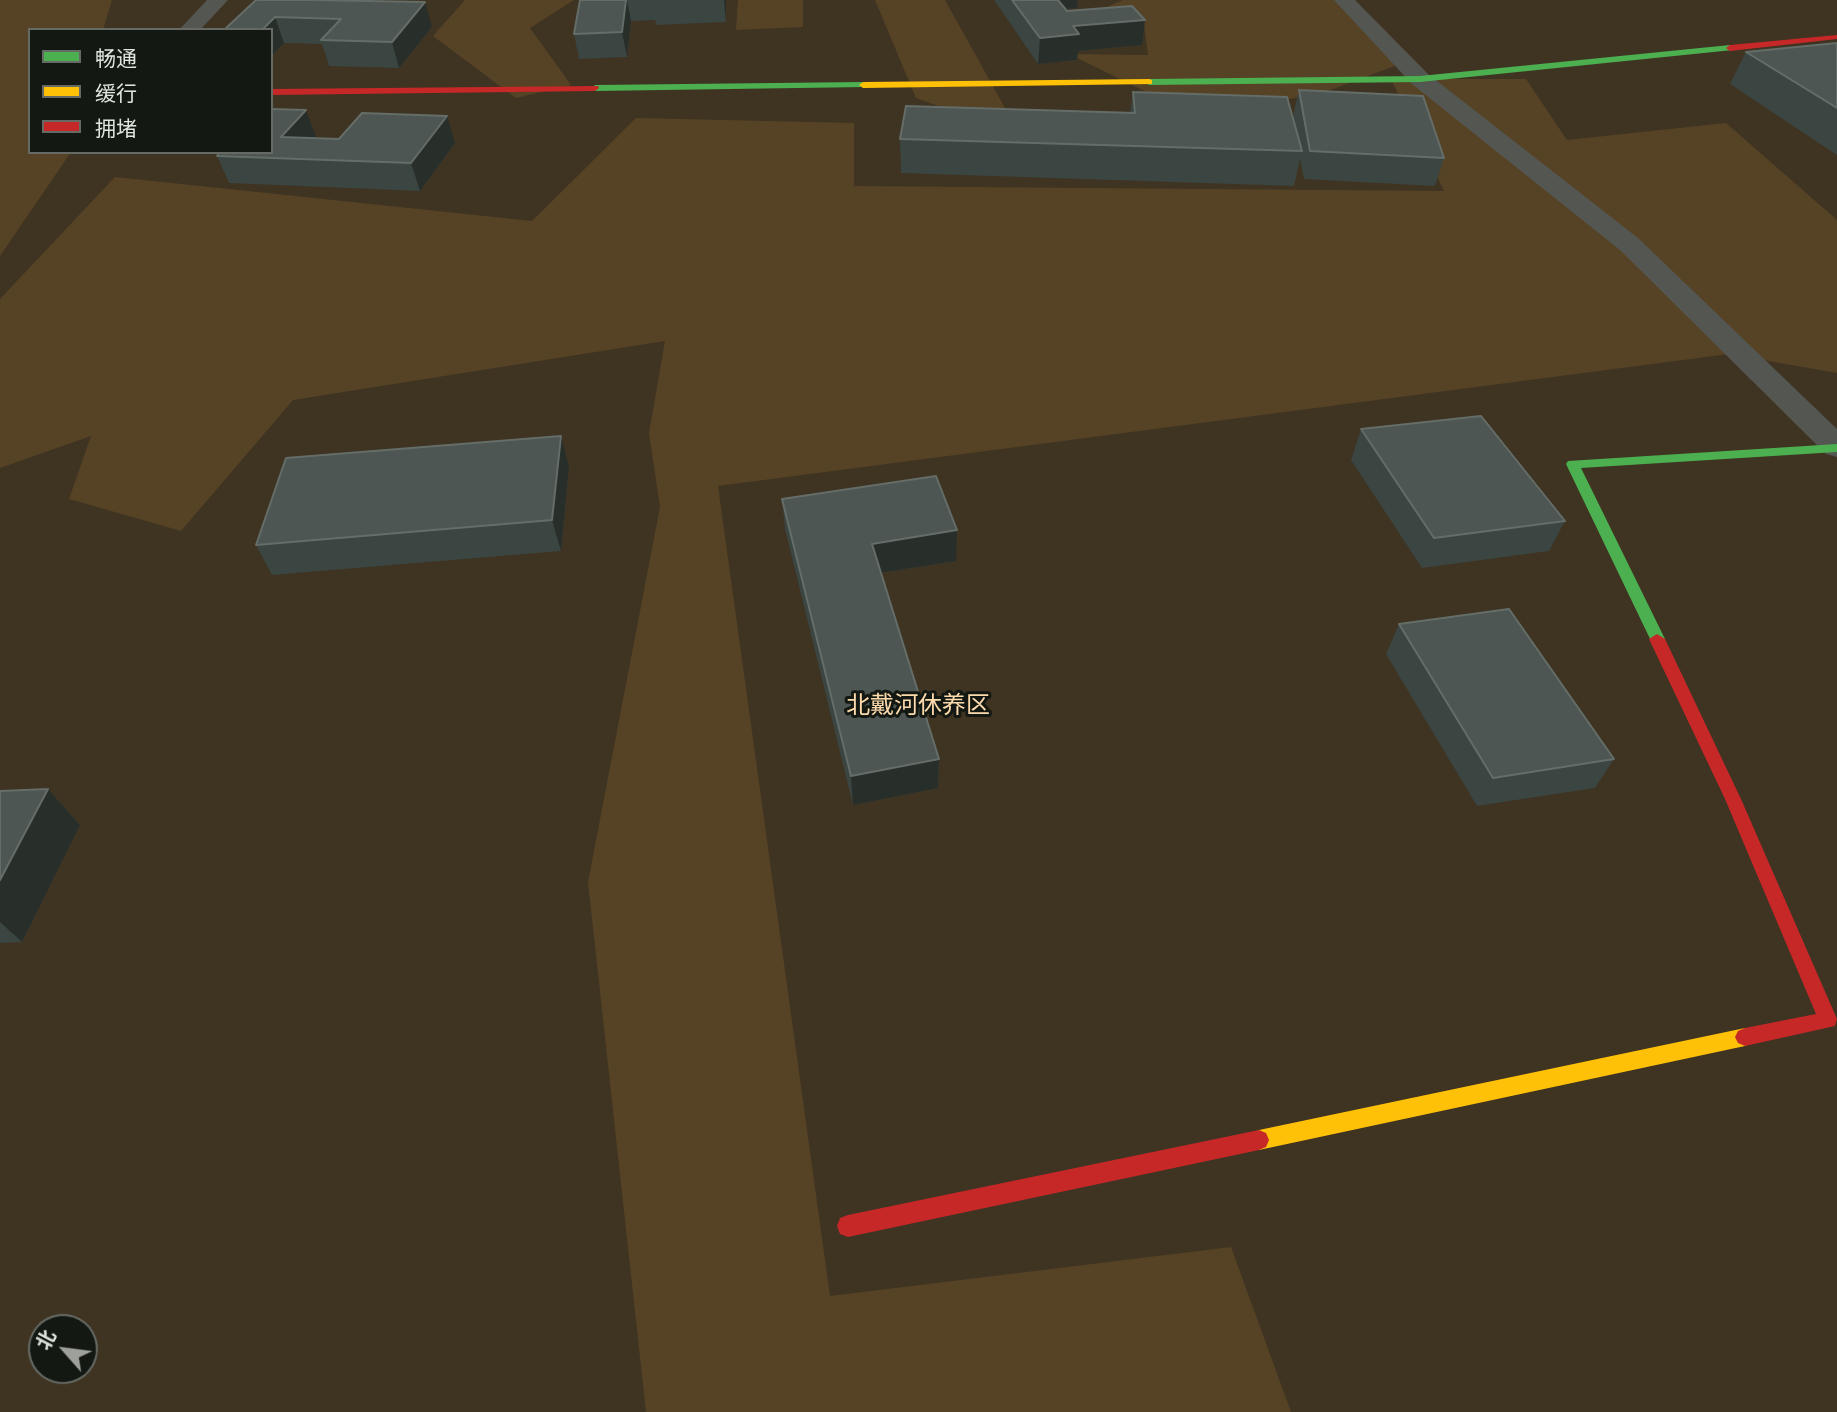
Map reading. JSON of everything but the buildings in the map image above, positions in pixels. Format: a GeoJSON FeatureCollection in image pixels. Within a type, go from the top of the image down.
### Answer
{"type":"FeatureCollection","features":[{"type":"Feature","properties":{"kind":"street"},"geometry":{"type":"LineString","coordinates":[[192,28],[218,0]]}},
{"type":"Feature","properties":{"kind":"street"},"geometry":{"type":"LineString","coordinates":[[1344,0],[1420,79],[1629,244],[1837,447]]}},
{"type":"Feature","properties":{"kind":"street"},"geometry":{"type":"LineString","coordinates":[[273,92],[1420,79],[1837,37]]}},
{"type":"Feature","properties":{"kind":"street"},"geometry":{"type":"LineString","coordinates":[[848,1226],[1828,1020],[1733,799],[1573,464],[1837,447]]}},
{"type":"Feature","properties":{"kind":"green space","name":"北戴河休养区"},"geometry":{"type":"Polygon","coordinates":[[[0,0],[1837,0],[1837,1412],[0,1412],[0,0]]]}},
{"type":"Feature","properties":{"kind":"shaded area"},"geometry":{"type":"Polygon","coordinates":[[[0,0],[112,0],[104,28],[28,28],[28,154],[70,154],[0,256],[0,0]]]}},
{"type":"Feature","properties":{"kind":"shaded area"},"geometry":{"type":"Polygon","coordinates":[[[465,0],[574,0],[530,28],[571,85],[516,98],[433,36],[465,0]]]}},
{"type":"Feature","properties":{"kind":"shaded area"},"geometry":{"type":"Polygon","coordinates":[[[738,0],[803,0],[803,27],[736,30],[738,0]]]}},
{"type":"Feature","properties":{"kind":"shaded area"},"geometry":{"type":"Polygon","coordinates":[[[875,0],[945,0],[1005,108],[961,114],[916,98],[875,0]]]}},
{"type":"Feature","properties":{"kind":"shaded area"},"geometry":{"type":"Polygon","coordinates":[[[1123,0],[1346,0],[1403,63],[1330,90],[1201,119],[1069,54],[1148,55],[1144,24],[1086,16],[1123,0]]]}},
{"type":"Feature","properties":{"kind":"shaded area"},"geometry":{"type":"Polygon","coordinates":[[[1391,79],[1526,79],[1567,140],[1726,123],[1837,220],[1837,373],[1729,354],[718,486],[830,1296],[1231,1247],[1291,1412],[646,1412],[588,882],[660,507],[649,433],[665,341],[293,400],[181,531],[69,499],[91,436],[0,468],[0,299],[115,177],[532,221],[636,118],[854,123],[854,186],[1444,191],[1391,79]]]}},
{"type":"Feature","properties":{"kind":"traffic: fast"},"geometry":{"type":"LineString","coordinates":[[1149,82],[1420,79],[1730,48]]}},
{"type":"Feature","properties":{"kind":"traffic: fast"},"geometry":{"type":"LineString","coordinates":[[595,88],[863,85]]}},
{"type":"Feature","properties":{"kind":"traffic: fast"},"geometry":{"type":"LineString","coordinates":[[1657,639],[1573,464],[1837,448]]}},
{"type":"Feature","properties":{"kind":"traffic: slow"},"geometry":{"type":"LineString","coordinates":[[863,85],[1149,82]]}},
{"type":"Feature","properties":{"kind":"traffic: slow"},"geometry":{"type":"LineString","coordinates":[[1259,1140],[1745,1037]]}},
{"type":"Feature","properties":{"kind":"traffic: jam"},"geometry":{"type":"LineString","coordinates":[[1730,48],[1837,37]]}},
{"type":"Feature","properties":{"kind":"traffic: jam"},"geometry":{"type":"LineString","coordinates":[[273,92],[595,88]]}},
{"type":"Feature","properties":{"kind":"traffic: jam"},"geometry":{"type":"LineString","coordinates":[[1657,639],[1733,799],[1828,1020],[1745,1037]]}},
{"type":"Feature","properties":{"kind":"traffic: jam"},"geometry":{"type":"LineString","coordinates":[[848,1226],[1259,1140]]}}]}
